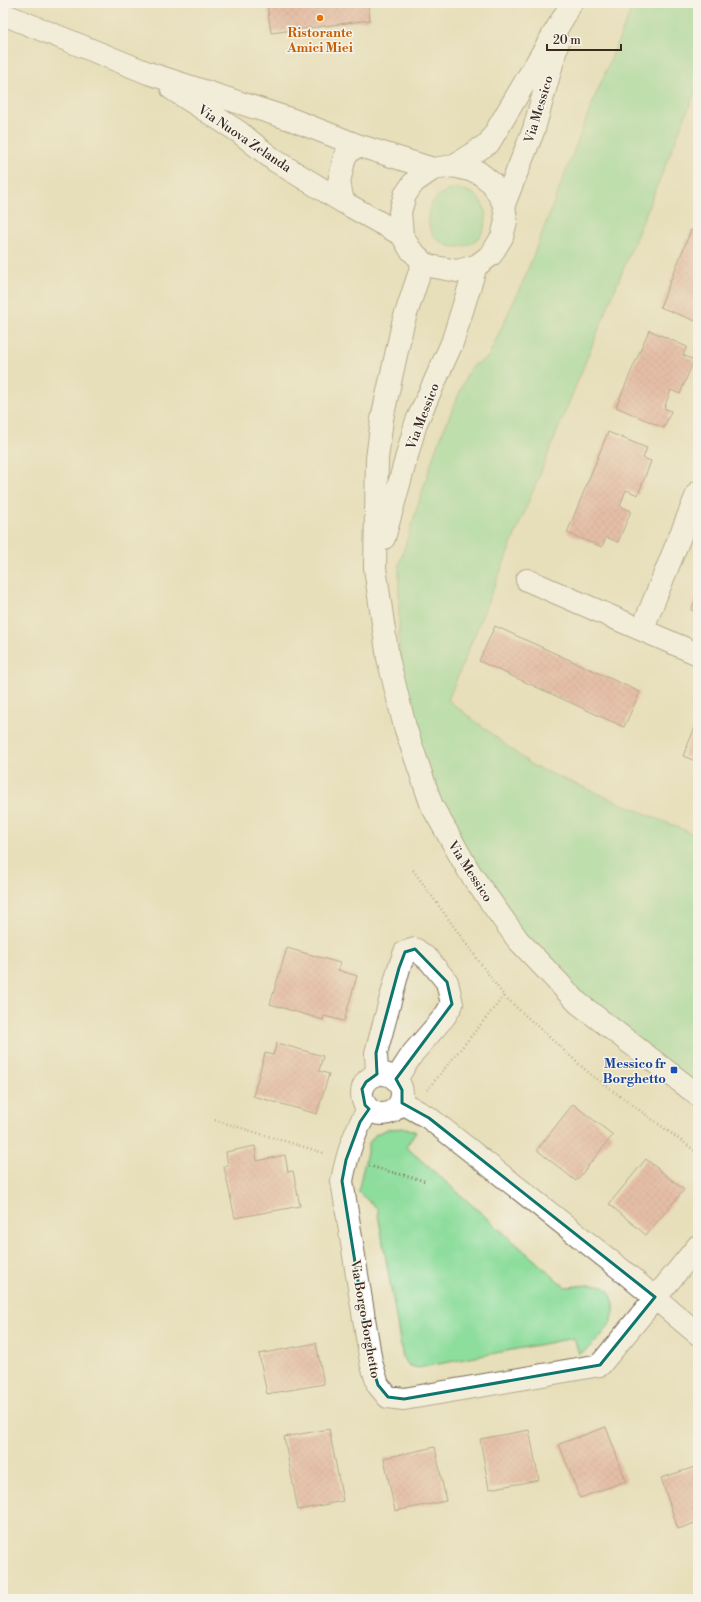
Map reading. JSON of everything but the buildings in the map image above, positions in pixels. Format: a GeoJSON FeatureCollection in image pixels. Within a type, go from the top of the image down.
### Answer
{"type":"FeatureCollection","features":[{"type":"Feature","properties":{"kind":"street","name":"Via Messico"},"geometry":{"type":"LineString","coordinates":[[443,167],[478,172],[492,183],[504,204],[506,221],[502,237],[491,255],[476,266],[458,271],[430,266],[422,262],[410,250],[402,235],[400,212],[405,195],[414,182],[489,143],[569,8]]}},
{"type":"Feature","properties":{"kind":"street","name":"Via Messico"},"geometry":{"type":"LineString","coordinates":[[504,204],[534,129],[569,8]]}},
{"type":"Feature","properties":{"kind":"street","name":"Via Nuova Zelanda"},"geometry":{"type":"LineString","coordinates":[[3,14],[148,73],[293,120],[357,145],[443,167]]}},
{"type":"Feature","properties":{"kind":"street","name":"Via Nuova Zelanda"},"geometry":{"type":"LineString","coordinates":[[148,73],[239,132],[274,160],[343,202],[402,235]]}},
{"type":"Feature","properties":{"kind":"street"},"geometry":{"type":"LineString","coordinates":[[343,202],[340,182],[345,156],[357,145]]}},
{"type":"Feature","properties":{"kind":"street","name":"Via Messico"},"geometry":{"type":"LineString","coordinates":[[422,262],[403,323],[382,419],[377,459],[375,568],[388,658],[405,727],[432,806],[470,873],[518,940],[578,1003],[698,1095]]}},
{"type":"Feature","properties":{"kind":"street","name":"Via Messico"},"geometry":{"type":"LineString","coordinates":[[375,568],[416,423],[452,343],[476,266]]}},
{"type":"Feature","properties":{"kind":"street"},"geometry":{"type":"LineString","coordinates":[[642,630],[698,492]]}},
{"type":"Feature","properties":{"kind":"street"},"geometry":{"type":"LineString","coordinates":[[527,580],[698,654]]}},
{"type":"Feature","properties":{"kind":"street"},"geometry":{"type":"LineString","coordinates":[[415,950],[429,960],[447,982],[452,1004],[445,1016],[413,1053],[387,1077],[376,1053],[399,968],[405,952],[415,950]]}},
{"type":"Feature","properties":{"kind":"street"},"geometry":{"type":"LineString","coordinates":[[407,1105],[386,1114],[378,1114],[365,1104],[362,1097],[362,1089],[372,1076],[387,1077],[400,1083],[407,1105],[441,1128],[655,1297],[698,1334]]}},
{"type":"Feature","properties":{"kind":"street","name":"Via Borgo Borghetto"},"geometry":{"type":"LineString","coordinates":[[370,1109],[360,1122],[346,1160],[342,1181],[371,1362],[378,1385],[388,1397],[404,1399],[600,1365],[698,1246]]}},
{"type":"Feature","properties":{"kind":"path"},"geometry":{"type":"LineString","coordinates":[[413,870],[504,996],[590,1074],[698,1153]]}},
{"type":"Feature","properties":{"kind":"path"},"geometry":{"type":"LineString","coordinates":[[407,1105],[504,996]]}},
{"type":"Feature","properties":{"kind":"path"},"geometry":{"type":"LineString","coordinates":[[215,1120],[346,1160],[425,1181]]}},
{"type":"Feature","properties":{"kind":"highlighted area"},"geometry":{"type":"Polygon","coordinates":[[[415,949],[447,982],[452,1004],[396,1079],[402,1090],[402,1103],[429,1118],[655,1297],[600,1365],[404,1399],[388,1397],[378,1385],[371,1362],[342,1181],[346,1160],[360,1122],[369,1109],[365,1105],[362,1089],[366,1082],[377,1074],[376,1053],[399,968],[405,952],[415,949]]]}},
{"type":"Feature","properties":{"kind":"green space"},"geometry":{"type":"Polygon","coordinates":[[[634,3],[698,3],[698,85],[448,700],[533,766],[698,836],[698,1106],[575,1007],[460,872],[399,727],[399,565],[436,448],[470,368],[488,357],[525,277],[594,99],[634,3]]]}},
{"type":"Feature","properties":{"kind":"green space"},"geometry":{"type":"Polygon","coordinates":[[[457,189],[473,194],[481,202],[486,218],[481,234],[473,242],[457,247],[441,242],[433,234],[428,218],[433,202],[441,194],[457,189]]]}},
{"type":"Feature","properties":{"kind":"green space"},"geometry":{"type":"Polygon","coordinates":[[[406,1128],[416,1132],[406,1147],[565,1287],[599,1285],[603,1286],[610,1292],[614,1306],[613,1314],[606,1330],[600,1338],[579,1354],[574,1338],[418,1368],[408,1365],[403,1358],[377,1208],[358,1192],[369,1143],[376,1134],[388,1129],[406,1128]]]}},
{"type":"Feature","properties":{"kind":"place","name":"Ristorante Amici Miei"},"geometry":{"type":"Point","coordinates":[320,18]}},
{"type":"Feature","properties":{"kind":"place","name":"Messico fr Borghetto"},"geometry":{"type":"Point","coordinates":[674,1070]}}]}
